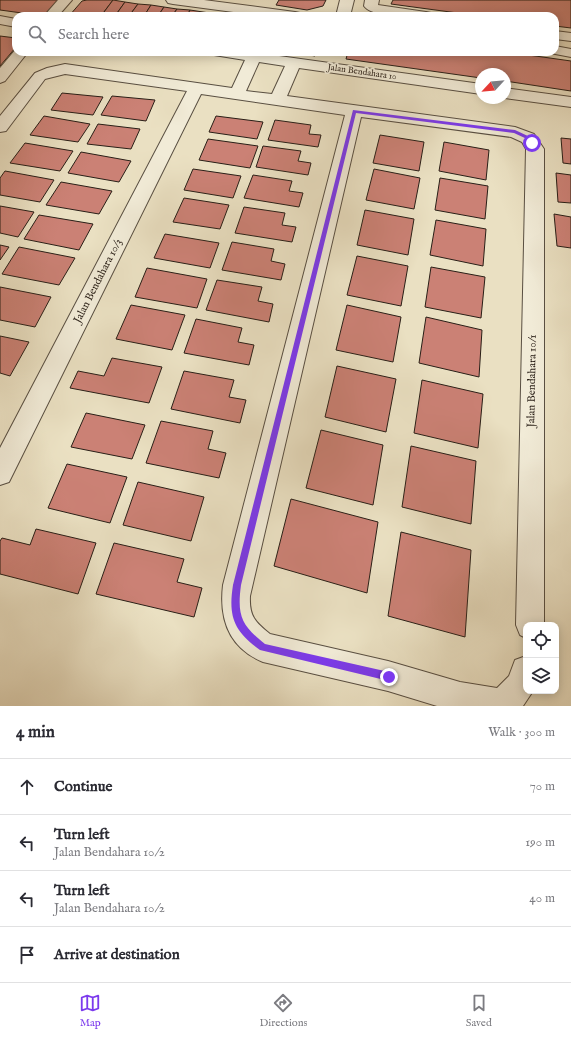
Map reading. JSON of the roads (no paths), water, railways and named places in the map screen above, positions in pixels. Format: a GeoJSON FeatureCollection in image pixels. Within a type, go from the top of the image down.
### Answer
{"type":"FeatureCollection","features":[{"type":"Feature","properties":{"kind":"street"},"geometry":{"type":"LineString","coordinates":[[54,12],[65,0]]}},
{"type":"Feature","properties":{"kind":"street"},"geometry":{"type":"LineString","coordinates":[[173,0],[208,2],[263,12]]}},
{"type":"Feature","properties":{"kind":"street"},"geometry":{"type":"LineString","coordinates":[[269,12],[275,0]]}},
{"type":"Feature","properties":{"kind":"street"},"geometry":{"type":"LineString","coordinates":[[344,12],[347,0]]}},
{"type":"Feature","properties":{"kind":"street"},"geometry":{"type":"LineString","coordinates":[[372,0],[371,6],[374,8],[400,12]]}},
{"type":"Feature","properties":{"kind":"street"},"geometry":{"type":"LineString","coordinates":[[0,20],[12,22]]}},
{"type":"Feature","properties":{"kind":"street"},"geometry":{"type":"LineString","coordinates":[[559,36],[571,37]]}},
{"type":"Feature","properties":{"kind":"street"},"geometry":{"type":"LineString","coordinates":[[559,51],[571,53]]}},
{"type":"Feature","properties":{"kind":"street"},"geometry":{"type":"LineString","coordinates":[[0,78],[18,56]]}},
{"type":"Feature","properties":{"kind":"street","name":"Jalan Bendahara 10"},"geometry":{"type":"LineString","coordinates":[[247,56],[475,89]]}},
{"type":"Feature","properties":{"kind":"street"},"geometry":{"type":"LineString","coordinates":[[326,67],[330,56]]}},
{"type":"Feature","properties":{"kind":"street"},"geometry":{"type":"LineString","coordinates":[[237,94],[254,57]]}},
{"type":"Feature","properties":{"kind":"street"},"geometry":{"type":"LineString","coordinates":[[278,99],[294,63]]}},
{"type":"Feature","properties":{"kind":"street"},"geometry":{"type":"LineString","coordinates":[[0,127],[40,76],[52,71],[65,69],[354,111],[237,585],[234,604],[237,621],[248,636],[263,647],[389,677],[477,702],[496,704],[513,696],[523,681]]}},
{"type":"Feature","properties":{"kind":"street","name":"Jalan Bendahara 10/3"},"geometry":{"type":"LineString","coordinates":[[0,473],[196,89]]}},
{"type":"Feature","properties":{"kind":"street"},"geometry":{"type":"LineString","coordinates":[[511,94],[571,102]]}},
{"type":"Feature","properties":{"kind":"street","name":"Jalan Bendahara 10/1"},"geometry":{"type":"LineString","coordinates":[[354,111],[515,132],[528,138],[535,149],[530,622]]}}]}
